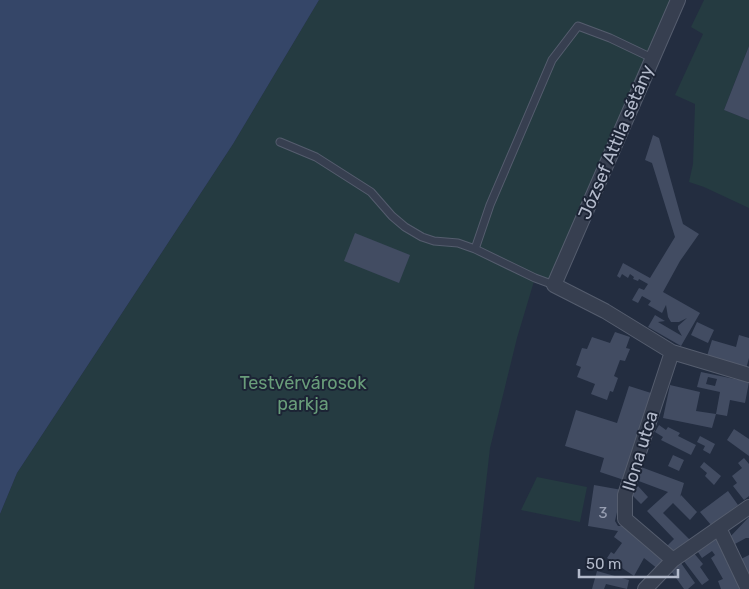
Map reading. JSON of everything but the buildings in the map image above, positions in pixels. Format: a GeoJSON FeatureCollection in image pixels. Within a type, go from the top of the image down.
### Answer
{"type":"FeatureCollection","features":[{"type":"Feature","properties":{"kind":"street","name":"József Attila sétány"},"geometry":{"type":"LineString","coordinates":[[554,285],[678,0]]}},
{"type":"Feature","properties":{"kind":"street"},"geometry":{"type":"LineString","coordinates":[[554,285],[605,311],[672,352],[749,375]]}},
{"type":"Feature","properties":{"kind":"street","name":"Ilona utca"},"geometry":{"type":"LineString","coordinates":[[672,352],[625,495],[625,518],[673,560]]}},
{"type":"Feature","properties":{"kind":"street"},"geometry":{"type":"LineString","coordinates":[[645,589],[673,560],[749,507]]}},
{"type":"Feature","properties":{"kind":"street"},"geometry":{"type":"LineString","coordinates":[[719,528],[748,589]]}},
{"type":"Feature","properties":{"kind":"lane"},"geometry":{"type":"LineString","coordinates":[[475,249],[490,205],[552,60],[578,26],[610,38],[652,58]]}},
{"type":"Feature","properties":{"kind":"lane"},"geometry":{"type":"LineString","coordinates":[[280,142],[316,157],[370,192],[392,216],[405,227],[422,237],[475,249],[535,278],[554,285]]}},
{"type":"Feature","properties":{"kind":"green space","name":"Testvérvárosok parkja"},"geometry":{"type":"Polygon","coordinates":[[[319,0],[678,0],[554,285],[535,278],[517,338],[490,448],[474,589],[0,589],[0,514],[17,473],[233,144],[319,0]]]}},
{"type":"Feature","properties":{"kind":"green space"},"geometry":{"type":"Polygon","coordinates":[[[704,0],[749,0],[749,46],[724,110],[749,120],[749,208],[689,182],[693,164],[695,104],[675,95],[703,34],[691,27],[704,0]]]}},
{"type":"Feature","properties":{"kind":"green space"},"geometry":{"type":"Polygon","coordinates":[[[537,477],[587,487],[580,522],[521,510],[537,477]]]}},
{"type":"Feature","properties":{"kind":"water"},"geometry":{"type":"Polygon","coordinates":[[[0,0],[319,0],[233,144],[17,473],[0,514],[0,0]]]}}]}
